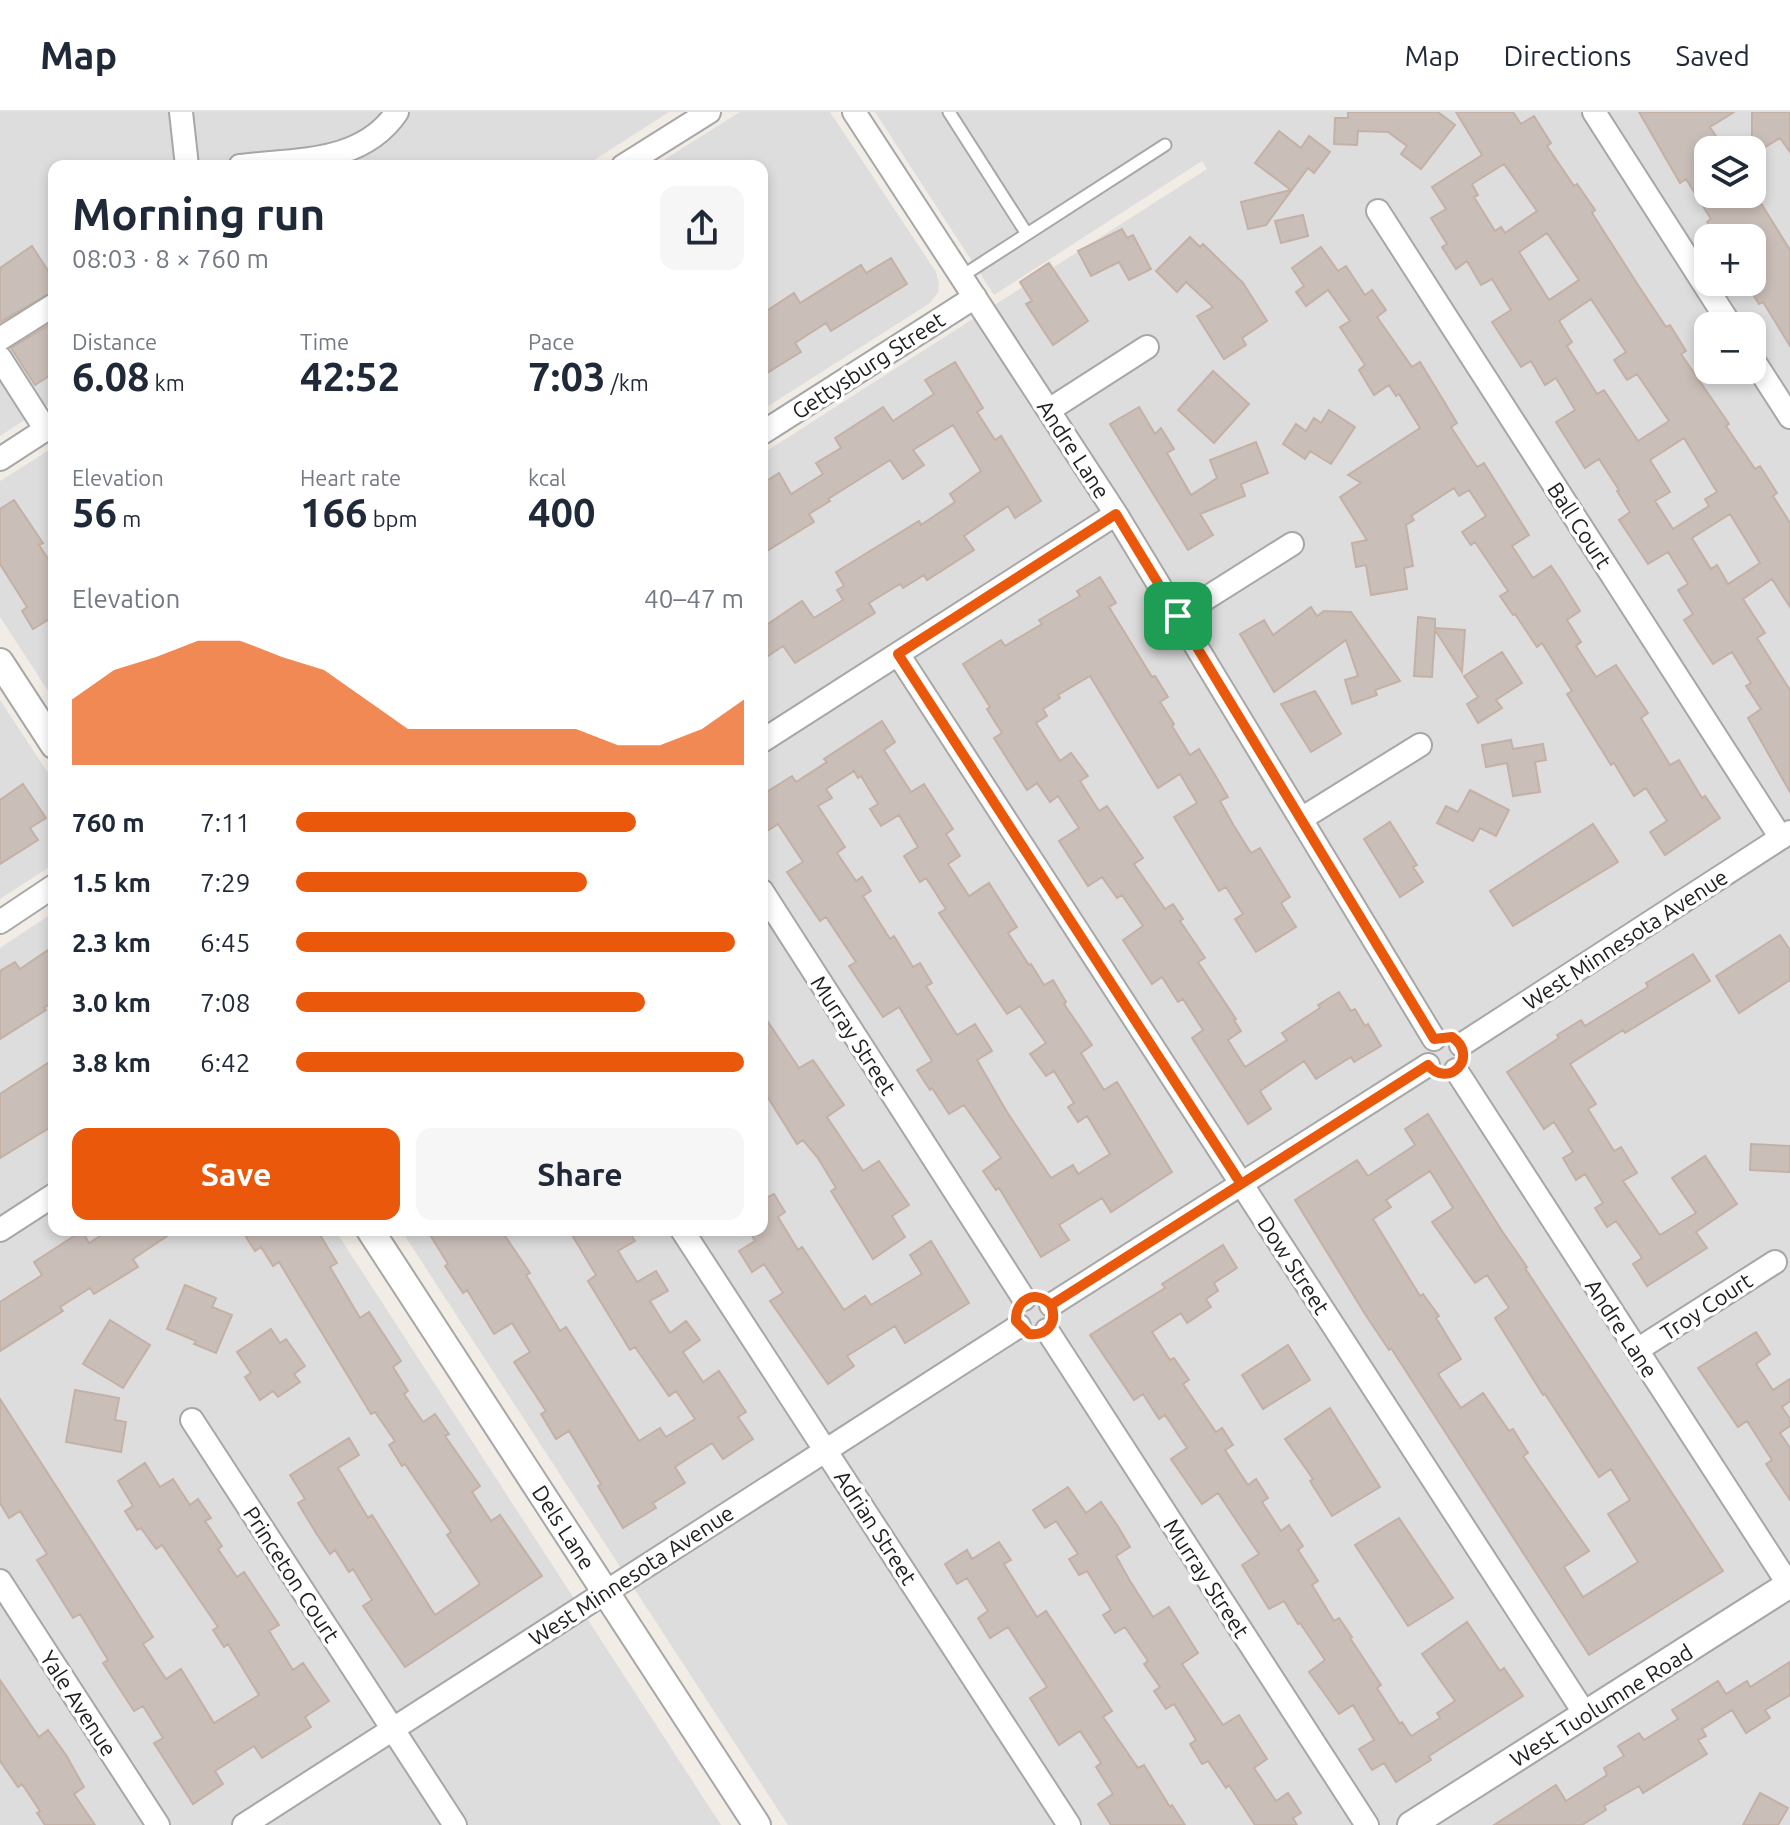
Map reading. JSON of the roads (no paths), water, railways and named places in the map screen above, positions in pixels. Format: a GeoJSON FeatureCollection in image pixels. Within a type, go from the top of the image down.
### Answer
{"type":"FeatureCollection","features":[{"type":"Feature","properties":{"kind":"street"},"geometry":{"type":"LineString","coordinates":[[181,112],[186,160]]}},
{"type":"Feature","properties":{"kind":"street"},"geometry":{"type":"LineString","coordinates":[[286,160],[347,152],[380,133],[397,112]]}},
{"type":"Feature","properties":{"kind":"street"},"geometry":{"type":"LineString","coordinates":[[633,160],[709,112]]}},
{"type":"Feature","properties":{"kind":"street","name":"Andre Lane"},"geometry":{"type":"LineString","coordinates":[[854,112],[1116,514],[1434,1039]]}},
{"type":"Feature","properties":{"kind":"street"},"geometry":{"type":"LineString","coordinates":[[1594,112],[1722,312]]}},
{"type":"Feature","properties":{"kind":"street","name":"Ball Court"},"geometry":{"type":"LineString","coordinates":[[1378,211],[1785,835]]}},
{"type":"Feature","properties":{"kind":"street","name":"Gettysburg Street"},"geometry":{"type":"LineString","coordinates":[[768,429],[975,297]]}},
{"type":"Feature","properties":{"kind":"street"},"geometry":{"type":"LineString","coordinates":[[0,339],[48,309]]}},
{"type":"Feature","properties":{"kind":"street"},"geometry":{"type":"LineString","coordinates":[[1049,410],[1147,347]]}},
{"type":"Feature","properties":{"kind":"street"},"geometry":{"type":"LineString","coordinates":[[0,358],[48,424]]}},
{"type":"Feature","properties":{"kind":"street"},"geometry":{"type":"LineString","coordinates":[[1766,380],[1790,417]]}},
{"type":"Feature","properties":{"kind":"street"},"geometry":{"type":"LineString","coordinates":[[0,459],[48,428]]}},
{"type":"Feature","properties":{"kind":"street"},"geometry":{"type":"LineString","coordinates":[[768,737],[1116,514]]}},
{"type":"Feature","properties":{"kind":"street"},"geometry":{"type":"LineString","coordinates":[[1178,616],[1292,544]]}},
{"type":"Feature","properties":{"kind":"street","name":"Dow Street"},"geometry":{"type":"LineString","coordinates":[[898,654],[1585,1714]]}},
{"type":"Feature","properties":{"kind":"street"},"geometry":{"type":"LineString","coordinates":[[0,662],[48,736]]}},
{"type":"Feature","properties":{"kind":"street"},"geometry":{"type":"LineString","coordinates":[[1301,819],[1420,745]]}},
{"type":"Feature","properties":{"kind":"street","name":"West Minnesota Avenue"},"geometry":{"type":"LineString","coordinates":[[1461,1045],[1785,835]]}},
{"type":"Feature","properties":{"kind":"street"},"geometry":{"type":"LineString","coordinates":[[0,922],[48,890]]}},
{"type":"Feature","properties":{"kind":"street","name":"Murray Street"},"geometry":{"type":"LineString","coordinates":[[768,900],[1024,1299]]}},
{"type":"Feature","properties":{"kind":"street"},"geometry":{"type":"LineString","coordinates":[[1452,1037],[1461,1045],[1463,1056],[1456,1070],[1444,1074],[1432,1070],[1425,1059],[1426,1048],[1434,1039],[1452,1037]]}},
{"type":"Feature","properties":{"kind":"street"},"geometry":{"type":"LineString","coordinates":[[1051,1305],[1428,1065]]}},
{"type":"Feature","properties":{"kind":"street","name":"Andre Lane"},"geometry":{"type":"LineString","coordinates":[[1456,1070],[1789,1585]]}},
{"type":"Feature","properties":{"kind":"street"},"geometry":{"type":"LineString","coordinates":[[0,1230],[48,1199]]}},
{"type":"Feature","properties":{"kind":"street","name":"Dels Lane"},"geometry":{"type":"LineString","coordinates":[[374,1236],[757,1825]]}},
{"type":"Feature","properties":{"kind":"street","name":"Adrian Street"},"geometry":{"type":"LineString","coordinates":[[686,1236],[1069,1825]]}},
{"type":"Feature","properties":{"kind":"street","name":"Troy Court"},"geometry":{"type":"LineString","coordinates":[[1637,1350],[1775,1262]]}},
{"type":"Feature","properties":{"kind":"street"},"geometry":{"type":"LineString","coordinates":[[1036,1296],[1051,1305],[1054,1316],[1042,1334],[1029,1334],[1019,1326],[1016,1315],[1024,1299],[1036,1296]]}},
{"type":"Feature","properties":{"kind":"street","name":"West Minnesota Avenue"},"geometry":{"type":"LineString","coordinates":[[244,1825],[1019,1326]]}},
{"type":"Feature","properties":{"kind":"street","name":"Murray Street"},"geometry":{"type":"LineString","coordinates":[[1047,1330],[1367,1825]]}},
{"type":"Feature","properties":{"kind":"street","name":"Princeton Court"},"geometry":{"type":"LineString","coordinates":[[192,1420],[455,1825]]}},
{"type":"Feature","properties":{"kind":"street","name":"Yale Avenue"},"geometry":{"type":"LineString","coordinates":[[0,1581],[158,1825]]}},
{"type":"Feature","properties":{"kind":"street","name":"West Tuolumne Road"},"geometry":{"type":"LineString","coordinates":[[1411,1825],[1789,1585]]}},
{"type":"Feature","properties":{"kind":"lane"},"geometry":{"type":"LineString","coordinates":[[949,112],[1027,234]]}},
{"type":"Feature","properties":{"kind":"lane"},"geometry":{"type":"LineString","coordinates":[[962,276],[1165,145]]}}]}
